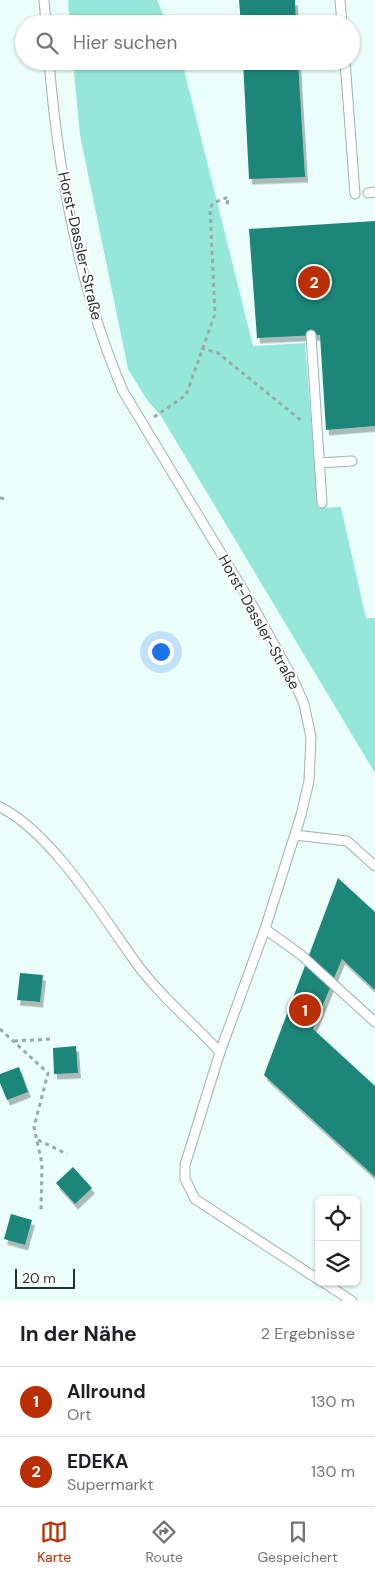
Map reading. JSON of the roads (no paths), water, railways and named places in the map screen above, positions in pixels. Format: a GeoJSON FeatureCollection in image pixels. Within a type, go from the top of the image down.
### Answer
{"type":"FeatureCollection","features":[{"type":"Feature","properties":{"kind":"lane"},"geometry":{"type":"LineString","coordinates":[[44,0],[45,15]]}},
{"type":"Feature","properties":{"kind":"lane"},"geometry":{"type":"LineString","coordinates":[[340,0],[341,15]]}},
{"type":"Feature","properties":{"kind":"lane","name":"Horst-Dassler-Straße"},"geometry":{"type":"LineString","coordinates":[[50,70],[66,187],[92,304],[120,384],[254,608],[294,680],[304,704],[310,737],[310,781],[265,929],[188,1147],[185,1178],[195,1200],[315,1277]]}},
{"type":"Feature","properties":{"kind":"lane"},"geometry":{"type":"LineString","coordinates":[[346,70],[355,194]]}},
{"type":"Feature","properties":{"kind":"lane"},"geometry":{"type":"LineString","coordinates":[[312,335],[322,503]]}},
{"type":"Feature","properties":{"kind":"lane"},"geometry":{"type":"LineString","coordinates":[[320,463],[352,461]]}},
{"type":"Feature","properties":{"kind":"lane"},"geometry":{"type":"LineString","coordinates":[[0,807],[23,822],[40,837],[101,912],[134,960],[161,994],[220,1052]]}},
{"type":"Feature","properties":{"kind":"lane"},"geometry":{"type":"LineString","coordinates":[[295,835],[347,841],[375,866]]}},
{"type":"Feature","properties":{"kind":"lane"},"geometry":{"type":"LineString","coordinates":[[265,929],[300,954],[375,1022]]}},
{"type":"Feature","properties":{"kind":"lane"},"geometry":{"type":"LineString","coordinates":[[329,1286],[352,1301]]}},
{"type":"Feature","properties":{"kind":"place","name":"EDEKA"},"geometry":{"type":"Point","coordinates":[314,282]}},
{"type":"Feature","properties":{"kind":"place","name":"Allround"},"geometry":{"type":"Point","coordinates":[305,1010]}}]}
